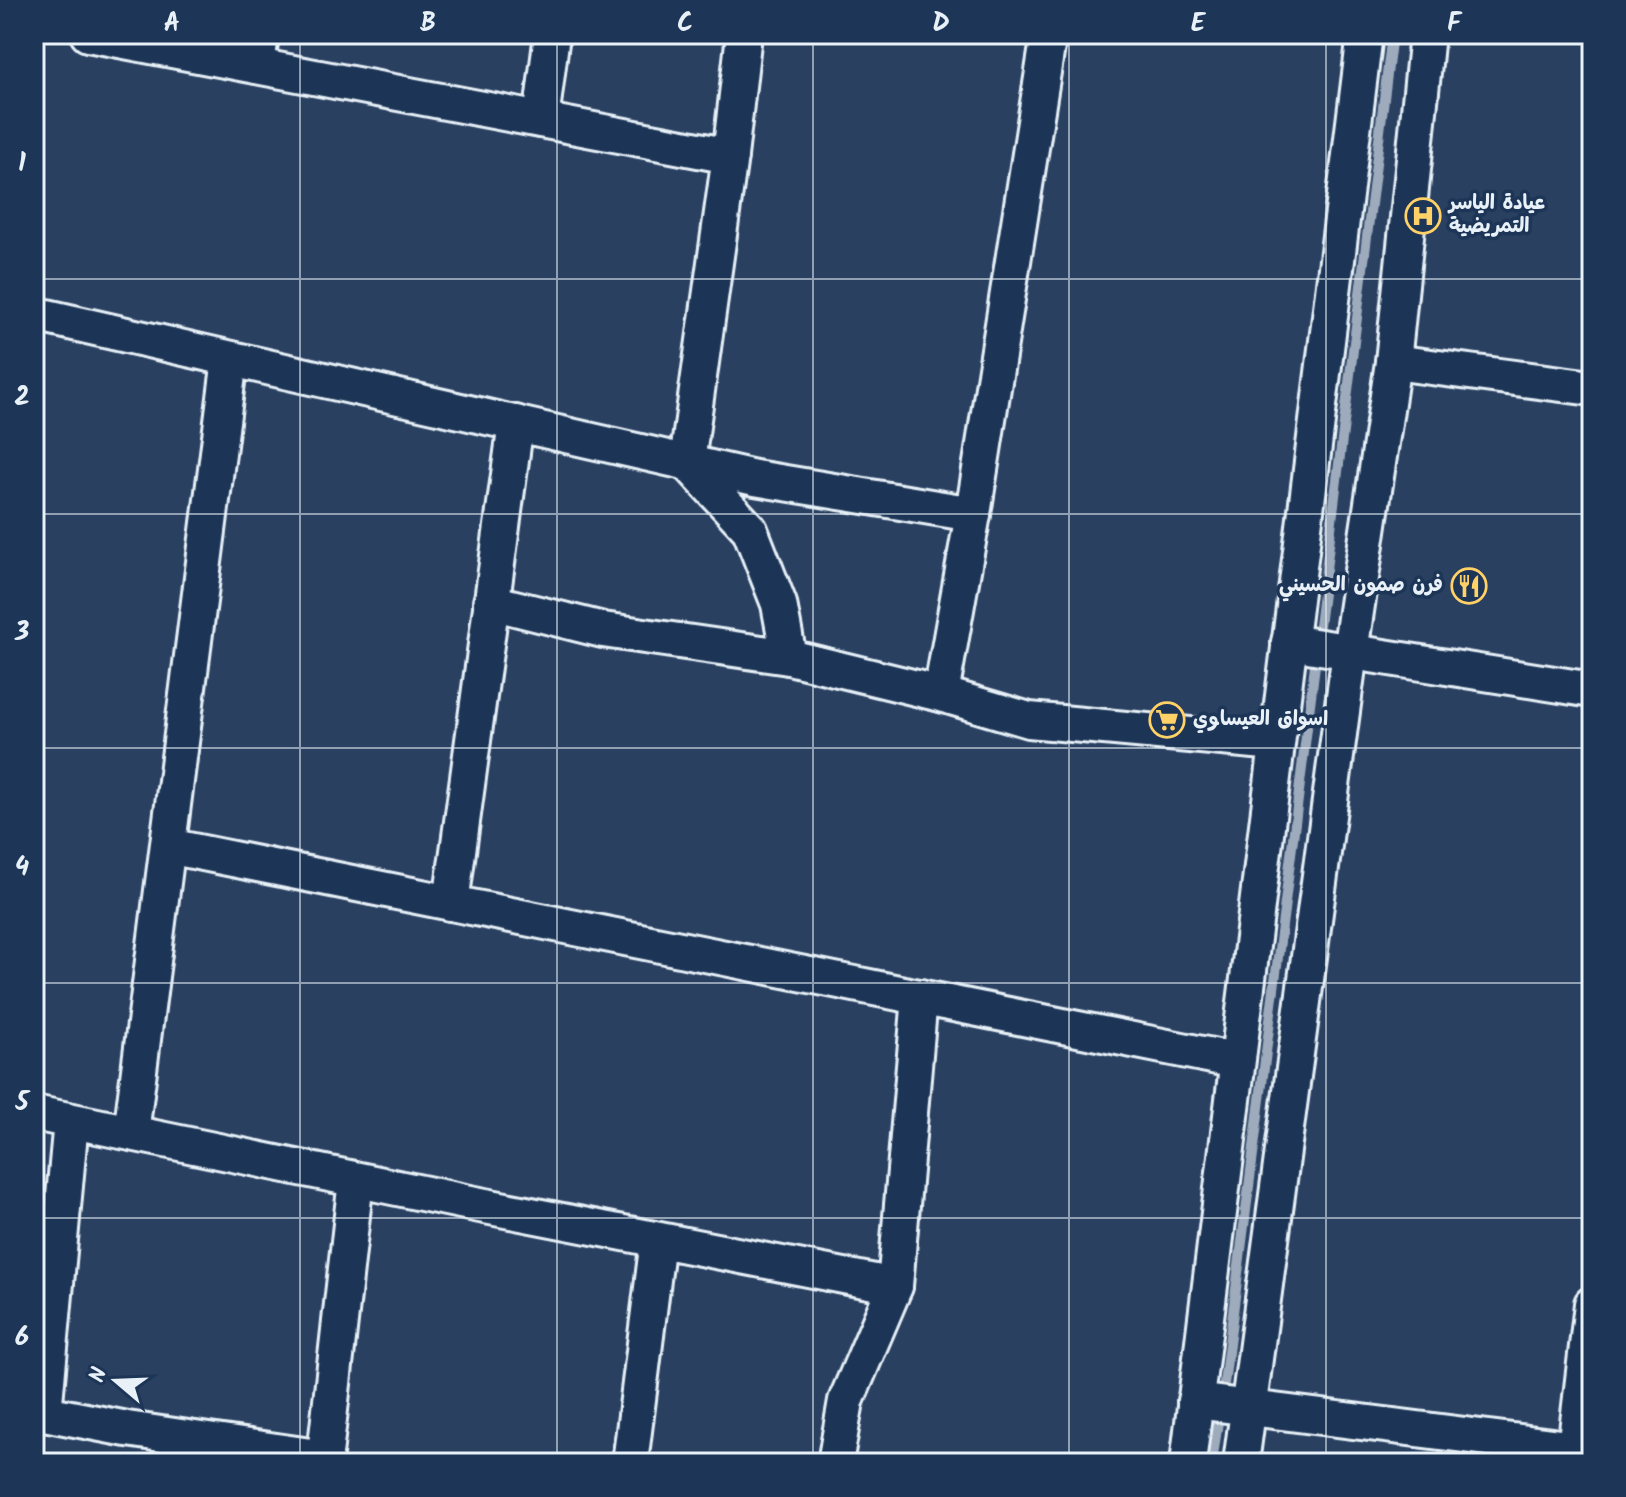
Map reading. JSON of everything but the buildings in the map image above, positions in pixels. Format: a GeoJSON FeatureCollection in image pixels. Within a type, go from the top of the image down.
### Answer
{"type":"FeatureCollection","features":[{"type":"Feature","properties":{"kind":"street"},"geometry":{"type":"LineString","coordinates":[[88,34],[259,50],[541,120],[730,156]]}},
{"type":"Feature","properties":{"kind":"street"},"geometry":{"type":"LineString","coordinates":[[541,120],[552,34]]}},
{"type":"Feature","properties":{"kind":"street"},"geometry":{"type":"LineString","coordinates":[[687,462],[744,34]]}},
{"type":"Feature","properties":{"kind":"street"},"geometry":{"type":"LineString","coordinates":[[941,694],[973,514],[1049,34]]}},
{"type":"Feature","properties":{"kind":"street"},"geometry":{"type":"LineString","coordinates":[[1188,1463],[1365,34]]}},
{"type":"Feature","properties":{"kind":"street"},"geometry":{"type":"LineString","coordinates":[[1241,1463],[1350,652],[1393,362],[1427,34]]}},
{"type":"Feature","properties":{"kind":"street"},"geometry":{"type":"LineString","coordinates":[[34,314],[755,478],[973,514]]}},
{"type":"Feature","properties":{"kind":"street"},"geometry":{"type":"LineString","coordinates":[[131,1133],[230,359]]}},
{"type":"Feature","properties":{"kind":"street"},"geometry":{"type":"LineString","coordinates":[[1393,362],[1592,388]]}},
{"type":"Feature","properties":{"kind":"street"},"geometry":{"type":"LineString","coordinates":[[451,903],[516,423]]}},
{"type":"Feature","properties":{"kind":"street"},"geometry":{"type":"LineString","coordinates":[[687,462],[750,530],[779,604],[789,657]]}},
{"type":"Feature","properties":{"kind":"street"},"geometry":{"type":"LineString","coordinates":[[491,602],[603,630],[789,657],[941,694],[1029,720],[1276,743]]}},
{"type":"Feature","properties":{"kind":"street"},"geometry":{"type":"LineString","coordinates":[[1289,642],[1592,690]]}},
{"type":"Feature","properties":{"kind":"street"},"geometry":{"type":"LineString","coordinates":[[168,846],[1237,1061]]}},
{"type":"Feature","properties":{"kind":"street"},"geometry":{"type":"LineString","coordinates":[[835,1463],[846,1401],[895,1286],[920,997]]}},
{"type":"Feature","properties":{"kind":"street"},"geometry":{"type":"LineString","coordinates":[[34,1113],[895,1286]]}},
{"type":"Feature","properties":{"kind":"street"},"geometry":{"type":"LineString","coordinates":[[71,1121],[39,1412],[324,1460],[356,1180]]}},
{"type":"Feature","properties":{"kind":"street"},"geometry":{"type":"LineString","coordinates":[[630,1463],[658,1240]]}},
{"type":"Feature","properties":{"kind":"street"},"geometry":{"type":"LineString","coordinates":[[1195,1401],[1583,1450],[1592,1304]]}},
{"type":"Feature","properties":{"kind":"waterway"},"geometry":{"type":"LineString","coordinates":[[1319,626],[1392,34]]}},
{"type":"Feature","properties":{"kind":"waterway"},"geometry":{"type":"LineString","coordinates":[[1224,1384],[1315,665]]}},
{"type":"Feature","properties":{"kind":"waterway"},"geometry":{"type":"LineString","coordinates":[[1212,1463],[1218,1422]]}},
{"type":"Feature","properties":{"kind":"place","name":"عيادة الياسر التمريضية"},"geometry":{"type":"Point","coordinates":[1423,216]}},
{"type":"Feature","properties":{"kind":"place","name":"فرن صمون الحسيني"},"geometry":{"type":"Point","coordinates":[1469,586]}},
{"type":"Feature","properties":{"kind":"place","name":"اسواق العيساوي"},"geometry":{"type":"Point","coordinates":[1167,720]}}]}
